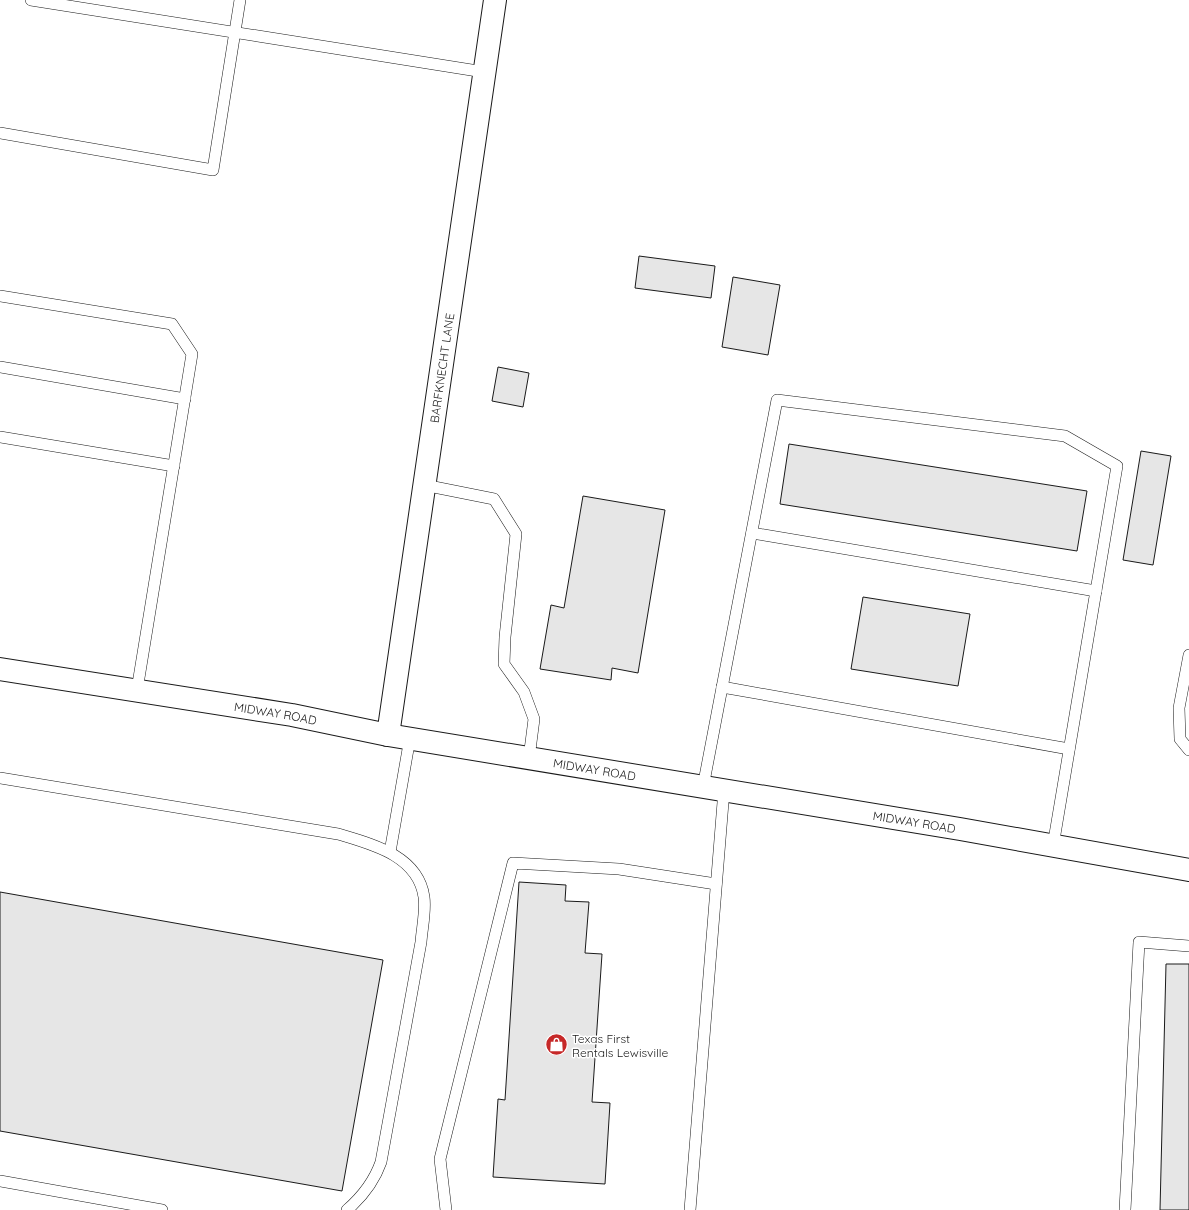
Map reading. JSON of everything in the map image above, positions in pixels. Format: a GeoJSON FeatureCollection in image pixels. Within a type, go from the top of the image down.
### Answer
{"type":"FeatureCollection","features":[{"type":"Feature","properties":{"kind":"street","name":"BARFKNECHT LANE"},"geometry":{"type":"LineString","coordinates":[[388,735],[494,0]]}},
{"type":"Feature","properties":{"kind":"street","name":"MIDWAY ROAD"},"geometry":{"type":"LineString","coordinates":[[0,669],[292,715],[388,735],[713,788],[1189,870]]}},
{"type":"Feature","properties":{"kind":"lane"},"geometry":{"type":"LineString","coordinates":[[31,0],[484,72]]}},
{"type":"Feature","properties":{"kind":"lane"},"geometry":{"type":"LineString","coordinates":[[0,133],[213,170],[240,0]]}},
{"type":"Feature","properties":{"kind":"lane"},"geometry":{"type":"LineString","coordinates":[[0,296],[172,324],[192,354],[137,690]]}},
{"type":"Feature","properties":{"kind":"lane"},"geometry":{"type":"LineString","coordinates":[[0,368],[185,398]]}},
{"type":"Feature","properties":{"kind":"lane"},"geometry":{"type":"LineString","coordinates":[[690,1210],[716,884],[713,788],[722,687],[777,400],[1065,436],[1117,466],[1053,846]]}},
{"type":"Feature","properties":{"kind":"lane"},"geometry":{"type":"LineString","coordinates":[[0,437],[174,466]]}},
{"type":"Feature","properties":{"kind":"lane"},"geometry":{"type":"LineString","coordinates":[[424,485],[494,500],[516,534],[505,637],[504,664],[524,692],[534,719],[529,758]]}},
{"type":"Feature","properties":{"kind":"lane"},"geometry":{"type":"LineString","coordinates":[[752,533],[1096,591]]}},
{"type":"Feature","properties":{"kind":"lane"},"geometry":{"type":"LineString","coordinates":[[1189,655],[1179,708],[1180,738],[1189,750]]}},
{"type":"Feature","properties":{"kind":"lane"},"geometry":{"type":"LineString","coordinates":[[722,687],[1069,749]]}},
{"type":"Feature","properties":{"kind":"lane"},"geometry":{"type":"LineString","coordinates":[[390,852],[410,738]]}},
{"type":"Feature","properties":{"kind":"lane"},"geometry":{"type":"LineString","coordinates":[[0,778],[338,834],[374,845],[390,852],[398,856],[412,870],[421,885],[424,897],[421,936],[381,1162],[376,1176],[361,1198],[347,1210]]}},
{"type":"Feature","properties":{"kind":"lane"},"geometry":{"type":"LineString","coordinates":[[446,1210],[440,1159],[513,863],[619,869],[716,884]]}},
{"type":"Feature","properties":{"kind":"lane"},"geometry":{"type":"LineString","coordinates":[[1125,1210],[1140,942],[1189,946]]}},
{"type":"Feature","properties":{"kind":"lane"},"geometry":{"type":"LineString","coordinates":[[0,1181],[162,1210]]}},
{"type":"Feature","properties":{"kind":"building"},"geometry":{"type":"Polygon","coordinates":[[[639,256],[715,266],[711,298],[635,288],[639,256]]]}},
{"type":"Feature","properties":{"kind":"building"},"geometry":{"type":"Polygon","coordinates":[[[733,277],[780,285],[768,355],[722,347],[733,277]]]}},
{"type":"Feature","properties":{"kind":"building"},"geometry":{"type":"Polygon","coordinates":[[[498,367],[529,373],[523,407],[492,401],[498,367]]]}},
{"type":"Feature","properties":{"kind":"building"},"geometry":{"type":"Polygon","coordinates":[[[789,444],[1087,491],[1077,551],[780,504],[789,444]]]}},
{"type":"Feature","properties":{"kind":"building"},"geometry":{"type":"Polygon","coordinates":[[[1141,451],[1171,456],[1153,565],[1123,560],[1141,451]]]}},
{"type":"Feature","properties":{"kind":"building"},"geometry":{"type":"Polygon","coordinates":[[[583,496],[665,510],[638,673],[612,668],[611,680],[540,669],[551,605],[564,608],[583,496]]]}},
{"type":"Feature","properties":{"kind":"building"},"geometry":{"type":"Polygon","coordinates":[[[863,597],[970,614],[958,686],[851,669],[863,597]]]}},
{"type":"Feature","properties":{"kind":"building"},"geometry":{"type":"Polygon","coordinates":[[[519,882],[566,885],[565,901],[589,902],[585,953],[602,954],[592,1102],[610,1103],[605,1184],[493,1177],[498,1099],[505,1100],[519,882]]]}},
{"type":"Feature","properties":{"kind":"building"},"geometry":{"type":"Polygon","coordinates":[[[0,892],[383,960],[342,1191],[0,1131],[0,892]]]}},
{"type":"Feature","properties":{"kind":"building"},"geometry":{"type":"Polygon","coordinates":[[[1166,964],[1189,964],[1189,1210],[1160,1210],[1166,964]]]}},
{"type":"Feature","properties":{"kind":"place","name":"Texas First Rentals Lewisville"},"geometry":{"type":"Point","coordinates":[556,1045]}}]}
